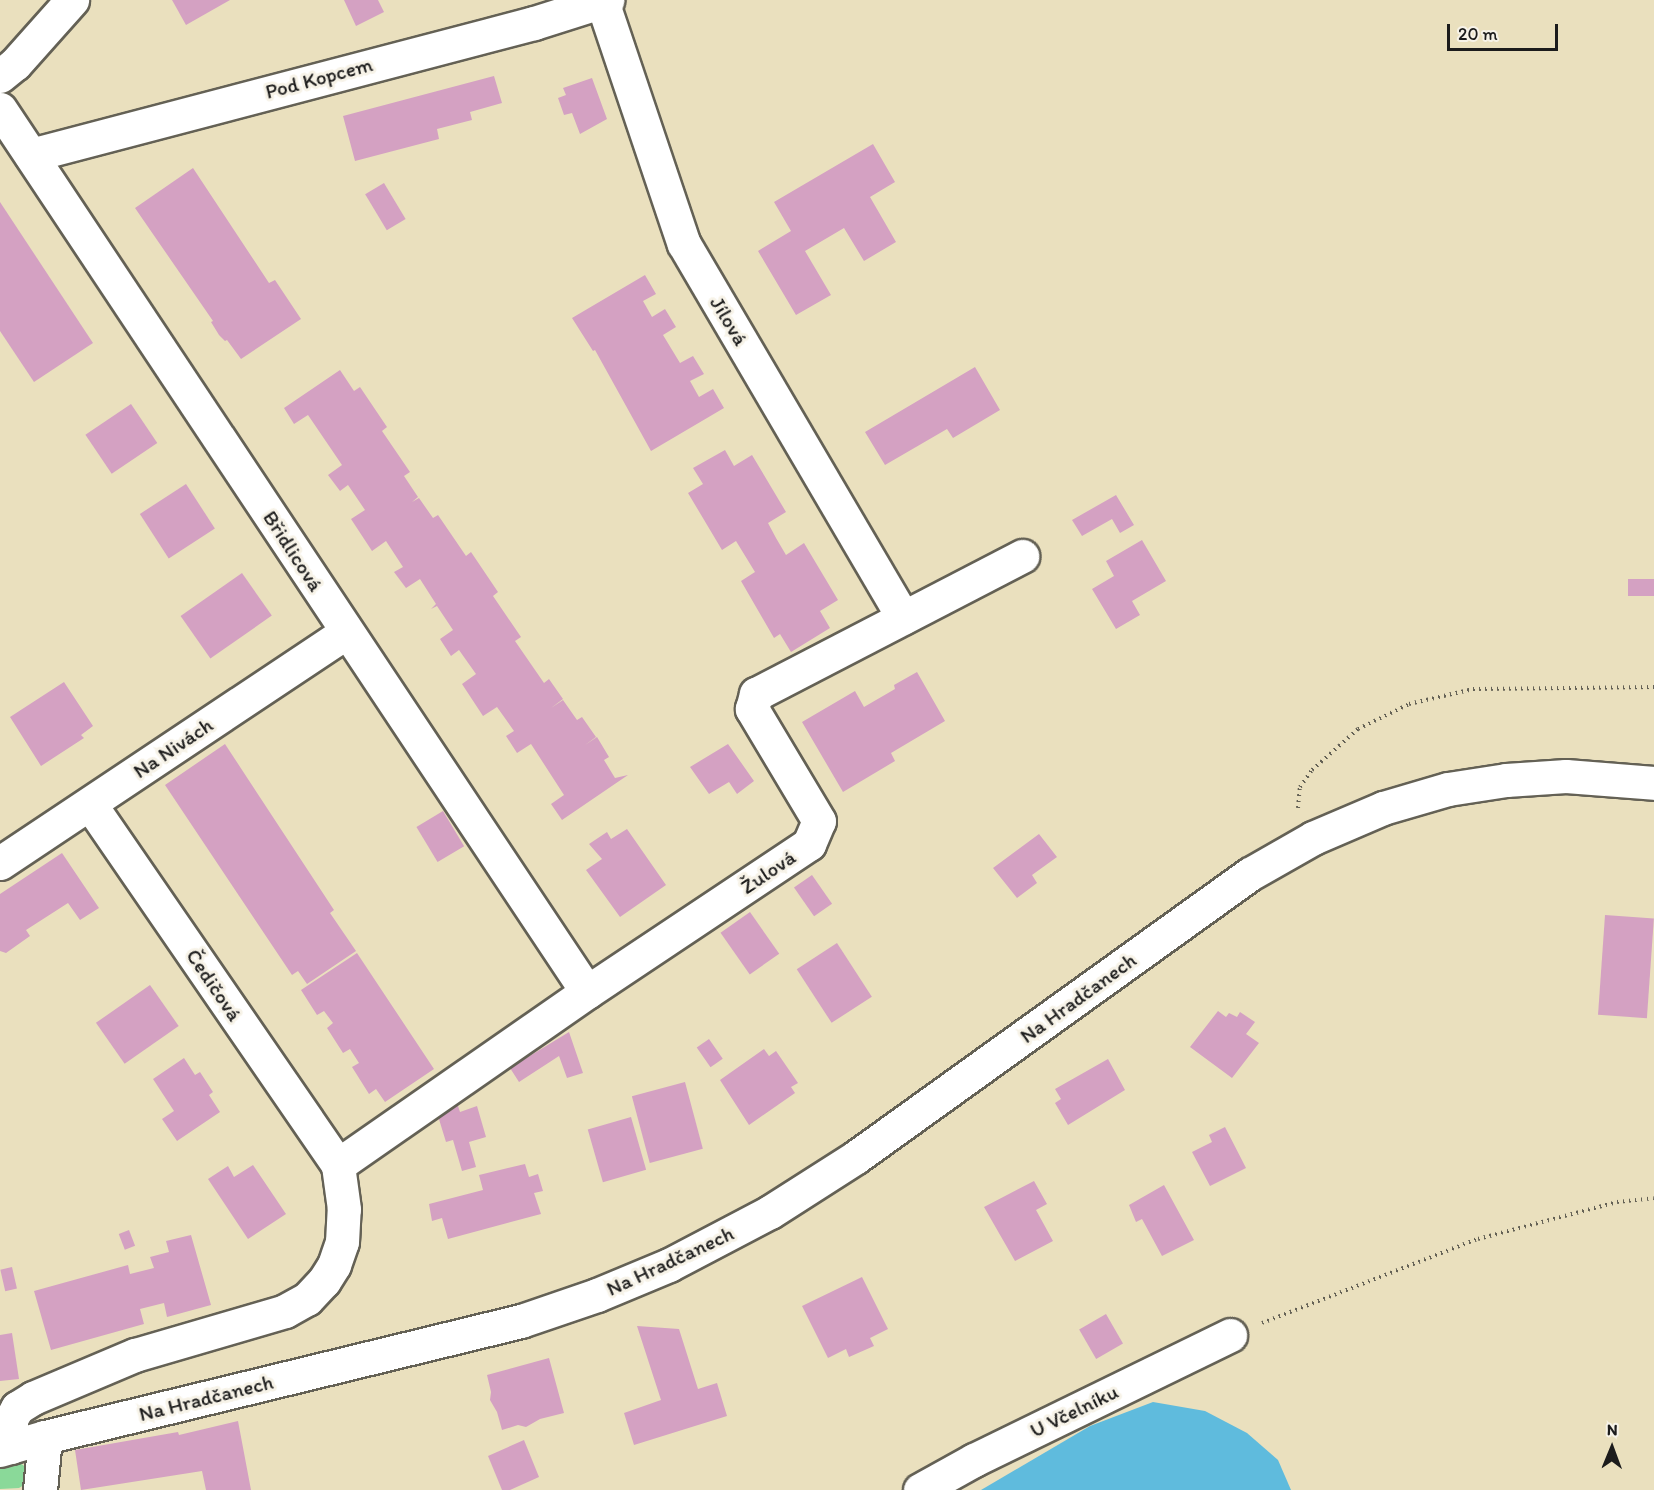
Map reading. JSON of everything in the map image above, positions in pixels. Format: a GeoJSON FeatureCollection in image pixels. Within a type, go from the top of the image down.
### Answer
{"type":"FeatureCollection","features":[{"type":"Feature","properties":{"kind":"street"},"geometry":{"type":"LineString","coordinates":[[8,70],[72,0]]}},
{"type":"Feature","properties":{"kind":"street","name":"Pod Kopcem"},"geometry":{"type":"LineString","coordinates":[[31,155],[534,23],[604,1]]}},
{"type":"Feature","properties":{"kind":"street","name":"Jílová"},"geometry":{"type":"LineString","coordinates":[[604,1],[684,244],[903,617]]}},
{"type":"Feature","properties":{"kind":"street","name":"Břidlicová"},"geometry":{"type":"LineString","coordinates":[[0,109],[587,992]]}},
{"type":"Feature","properties":{"kind":"street","name":"Žulová"},"geometry":{"type":"LineString","coordinates":[[338,1166],[587,992],[809,844],[819,821],[752,709],[756,694],[1022,556]]}},
{"type":"Feature","properties":{"kind":"street","name":"Na Nivách"},"geometry":{"type":"LineString","coordinates":[[0,863],[346,632]]}},
{"type":"Feature","properties":{"kind":"street","name":"Na Hradčanech"},"geometry":{"type":"LineString","coordinates":[[5,1449],[45,1437],[521,1321],[597,1295],[669,1265],[770,1212],[856,1157],[1250,874],[1313,838],[1383,808],[1448,789],[1483,783],[1566,776],[1654,783]]}},
{"type":"Feature","properties":{"kind":"street","name":"Čedičová"},"geometry":{"type":"LineString","coordinates":[[90,804],[338,1166]]}},
{"type":"Feature","properties":{"kind":"street"},"geometry":{"type":"LineString","coordinates":[[5,1449],[10,1419],[18,1408],[33,1398],[135,1355],[285,1311],[307,1299],[334,1265],[342,1242],[345,1209],[338,1166]]}},
{"type":"Feature","properties":{"kind":"street","name":"U Včelníku"},"geometry":{"type":"LineString","coordinates":[[920,1490],[974,1460],[1230,1335]]}},
{"type":"Feature","properties":{"kind":"street"},"geometry":{"type":"LineString","coordinates":[[40,1490],[45,1437]]}},
{"type":"Feature","properties":{"kind":"path"},"geometry":{"type":"LineString","coordinates":[[1313,838],[1297,806],[1300,787],[1312,770],[1358,729],[1409,704],[1473,689],[1654,687]]}},
{"type":"Feature","properties":{"kind":"path"},"geometry":{"type":"LineString","coordinates":[[1230,1335],[1478,1239],[1617,1202],[1654,1198]]}},
{"type":"Feature","properties":{"kind":"green space"},"geometry":{"type":"Polygon","coordinates":[[[19,1462],[28,1469],[27,1483],[19,1488],[0,1489],[0,1467],[19,1462]]]}},
{"type":"Feature","properties":{"kind":"water"},"geometry":{"type":"Polygon","coordinates":[[[1153,1402],[1205,1411],[1247,1433],[1278,1460],[1291,1490],[981,1490],[1090,1426],[1153,1402]]]}},
{"type":"Feature","properties":{"kind":"building"},"geometry":{"type":"Polygon","coordinates":[[[172,0],[230,0],[186,25],[172,0]]]}},
{"type":"Feature","properties":{"kind":"building"},"geometry":{"type":"Polygon","coordinates":[[[344,0],[378,0],[384,12],[356,26],[344,0]]]}},
{"type":"Feature","properties":{"kind":"building"},"geometry":{"type":"Polygon","coordinates":[[[494,76],[502,103],[470,112],[472,120],[437,129],[439,139],[355,161],[343,116],[494,76]]]}},
{"type":"Feature","properties":{"kind":"building"},"geometry":{"type":"Polygon","coordinates":[[[592,78],[607,119],[580,134],[572,113],[564,115],[558,98],[566,95],[563,88],[592,78]]]}},
{"type":"Feature","properties":{"kind":"building"},"geometry":{"type":"Polygon","coordinates":[[[873,144],[895,182],[870,197],[896,242],[864,261],[844,228],[805,251],[831,295],[796,315],[758,251],[791,231],[774,202],[873,144]]]}},
{"type":"Feature","properties":{"kind":"building"},"geometry":{"type":"Polygon","coordinates":[[[193,168],[269,283],[275,280],[301,319],[241,359],[227,340],[225,341],[219,335],[211,322],[213,321],[135,208],[193,168]]]}},
{"type":"Feature","properties":{"kind":"building"},"geometry":{"type":"Polygon","coordinates":[[[384,183],[406,219],[387,230],[365,194],[384,183]]]}},
{"type":"Feature","properties":{"kind":"building"},"geometry":{"type":"Polygon","coordinates":[[[0,202],[93,343],[34,382],[0,331],[0,202]]]}},
{"type":"Feature","properties":{"kind":"building"},"geometry":{"type":"Polygon","coordinates":[[[645,275],[656,294],[643,301],[652,317],[665,309],[676,327],[663,335],[680,363],[693,356],[704,374],[690,381],[699,397],[713,389],[724,408],[651,451],[595,350],[593,351],[572,318],[645,275]]]}},
{"type":"Feature","properties":{"kind":"building"},"geometry":{"type":"Polygon","coordinates":[[[975,367],[1000,410],[953,438],[947,429],[885,465],[865,432],[975,367]]]}},
{"type":"Feature","properties":{"kind":"building"},"geometry":{"type":"Polygon","coordinates":[[[340,370],[354,391],[360,387],[387,427],[382,431],[410,472],[404,476],[418,497],[412,502],[419,498],[433,518],[438,515],[466,556],[471,552],[498,592],[493,596],[521,637],[515,641],[544,683],[549,679],[563,699],[551,708],[563,700],[577,720],[582,717],[596,737],[585,745],[597,737],[609,757],[604,760],[615,778],[628,775],[562,820],[551,804],[564,795],[531,744],[517,753],[506,736],[514,731],[497,707],[483,716],[462,684],[476,674],[459,650],[451,656],[440,639],[453,630],[437,606],[431,609],[436,604],[420,579],[406,588],[394,572],[403,567],[386,541],[372,551],[351,519],[365,510],[348,485],[340,491],[328,475],[342,465],[308,415],[294,424],[284,408],[340,370]]]}},
{"type":"Feature","properties":{"kind":"building"},"geometry":{"type":"Polygon","coordinates":[[[131,404],[157,443],[112,474],[85,435],[131,404]]]}},
{"type":"Feature","properties":{"kind":"building"},"geometry":{"type":"Polygon","coordinates":[[[725,450],[734,466],[752,455],[786,512],[768,523],[786,555],[804,543],[838,600],[820,611],[830,628],[791,652],[780,634],[774,638],[741,581],[755,572],[736,541],[722,550],[688,493],[703,484],[693,468],[725,450]]]}},
{"type":"Feature","properties":{"kind":"building"},"geometry":{"type":"Polygon","coordinates":[[[186,484],[215,528],[169,558],[140,514],[186,484]]]}},
{"type":"Feature","properties":{"kind":"building"},"geometry":{"type":"Polygon","coordinates":[[[1116,495],[1134,525],[1120,533],[1112,519],[1082,536],[1072,520],[1116,495]]]}},
{"type":"Feature","properties":{"kind":"building"},"geometry":{"type":"Polygon","coordinates":[[[1142,540],[1166,581],[1132,601],[1140,615],[1116,629],[1092,589],[1114,576],[1106,561],[1142,540]]]}},
{"type":"Feature","properties":{"kind":"building"},"geometry":{"type":"Polygon","coordinates":[[[242,573],[272,616],[210,659],[181,616],[242,573]]]}},
{"type":"Feature","properties":{"kind":"building"},"geometry":{"type":"Polygon","coordinates":[[[1628,579],[1654,579],[1654,596],[1628,596],[1628,579]]]}},
{"type":"Feature","properties":{"kind":"building"},"geometry":{"type":"Polygon","coordinates":[[[917,672],[945,721],[891,753],[895,761],[843,792],[802,722],[855,691],[864,707],[895,689],[894,685],[917,672]]]}},
{"type":"Feature","properties":{"kind":"building"},"geometry":{"type":"Polygon","coordinates":[[[64,682],[93,726],[81,735],[84,738],[41,766],[10,717],[64,682]]]}},
{"type":"Feature","properties":{"kind":"building"},"geometry":{"type":"Polygon","coordinates":[[[225,744],[334,910],[330,913],[356,951],[307,984],[298,971],[292,975],[165,785],[225,744]]]}},
{"type":"Feature","properties":{"kind":"building"},"geometry":{"type":"Polygon","coordinates":[[[728,744],[754,781],[737,794],[729,782],[709,794],[690,767],[728,744]]]}},
{"type":"Feature","properties":{"kind":"building"},"geometry":{"type":"Polygon","coordinates":[[[443,811],[464,846],[438,862],[416,827],[443,811]]]}},
{"type":"Feature","properties":{"kind":"building"},"geometry":{"type":"Polygon","coordinates":[[[627,829],[666,885],[620,917],[586,870],[602,859],[589,844],[607,832],[611,839],[627,829]]]}},
{"type":"Feature","properties":{"kind":"building"},"geometry":{"type":"Polygon","coordinates":[[[1039,834],[1057,857],[1032,875],[1037,883],[1017,898],[993,868],[1039,834]]]}},
{"type":"Feature","properties":{"kind":"building"},"geometry":{"type":"Polygon","coordinates":[[[62,853],[99,908],[80,920],[68,903],[26,930],[30,936],[6,953],[0,951],[0,894],[62,853]]]}},
{"type":"Feature","properties":{"kind":"building"},"geometry":{"type":"Polygon","coordinates":[[[812,875],[832,904],[814,916],[794,888],[812,875]]]}},
{"type":"Feature","properties":{"kind":"building"},"geometry":{"type":"Polygon","coordinates":[[[750,912],[779,954],[750,974],[721,933],[750,912]]]}},
{"type":"Feature","properties":{"kind":"building"},"geometry":{"type":"Polygon","coordinates":[[[1605,915],[1654,918],[1647,1018],[1598,1015],[1605,915]]]}},
{"type":"Feature","properties":{"kind":"building"},"geometry":{"type":"Polygon","coordinates":[[[837,943],[872,997],[832,1023],[797,969],[837,943]]]}},
{"type":"Feature","properties":{"kind":"building"},"geometry":{"type":"Polygon","coordinates":[[[357,953],[434,1069],[385,1102],[376,1089],[369,1094],[352,1067],[359,1063],[350,1049],[343,1053],[327,1028],[333,1023],[324,1011],[317,1015],[301,990],[357,953]]]}},
{"type":"Feature","properties":{"kind":"building"},"geometry":{"type":"Polygon","coordinates":[[[150,985],[179,1026],[125,1064],[96,1023],[150,985]]]}},
{"type":"Feature","properties":{"kind":"building"},"geometry":{"type":"Polygon","coordinates":[[[1218,1011],[1226,1017],[1229,1013],[1237,1017],[1240,1012],[1255,1022],[1246,1034],[1259,1043],[1232,1078],[1190,1047],[1218,1011]]]}},
{"type":"Feature","properties":{"kind":"building"},"geometry":{"type":"Polygon","coordinates":[[[569,1032],[583,1073],[567,1078],[559,1056],[519,1082],[510,1068],[569,1032]]]}},
{"type":"Feature","properties":{"kind":"building"},"geometry":{"type":"Polygon","coordinates":[[[709,1039],[723,1059],[710,1067],[697,1048],[709,1039]]]}},
{"type":"Feature","properties":{"kind":"building"},"geometry":{"type":"Polygon","coordinates":[[[764,1049],[769,1056],[776,1051],[798,1083],[791,1087],[795,1093],[749,1125],[720,1080],[764,1049]]]}},
{"type":"Feature","properties":{"kind":"building"},"geometry":{"type":"Polygon","coordinates":[[[184,1058],[195,1075],[200,1072],[213,1092],[209,1095],[220,1112],[177,1141],[162,1119],[174,1111],[153,1079],[184,1058]]]}},
{"type":"Feature","properties":{"kind":"building"},"geometry":{"type":"Polygon","coordinates":[[[1108,1059],[1125,1090],[1068,1125],[1055,1103],[1061,1099],[1055,1089],[1108,1059]]]}},
{"type":"Feature","properties":{"kind":"building"},"geometry":{"type":"Polygon","coordinates":[[[685,1082],[703,1149],[650,1163],[632,1096],[685,1082]]]}},
{"type":"Feature","properties":{"kind":"building"},"geometry":{"type":"Polygon","coordinates":[[[457,1103],[460,1112],[477,1106],[486,1137],[469,1142],[476,1167],[462,1171],[453,1140],[446,1142],[438,1116],[457,1103]]]}},
{"type":"Feature","properties":{"kind":"building"},"geometry":{"type":"Polygon","coordinates":[[[631,1117],[646,1170],[603,1182],[588,1129],[631,1117]]]}},
{"type":"Feature","properties":{"kind":"building"},"geometry":{"type":"Polygon","coordinates":[[[1225,1127],[1246,1168],[1210,1186],[1192,1152],[1212,1142],[1209,1135],[1225,1127]]]}},
{"type":"Feature","properties":{"kind":"building"},"geometry":{"type":"Polygon","coordinates":[[[525,1164],[529,1177],[538,1174],[543,1191],[534,1193],[541,1214],[448,1239],[442,1218],[432,1221],[429,1204],[483,1190],[479,1175],[525,1164]]]}},
{"type":"Feature","properties":{"kind":"building"},"geometry":{"type":"Polygon","coordinates":[[[253,1165],[286,1214],[248,1239],[208,1179],[228,1166],[234,1177],[253,1165]]]}},
{"type":"Feature","properties":{"kind":"building"},"geometry":{"type":"Polygon","coordinates":[[[1034,1181],[1047,1204],[1036,1210],[1053,1241],[1015,1261],[984,1207],[1034,1181]]]}},
{"type":"Feature","properties":{"kind":"building"},"geometry":{"type":"Polygon","coordinates":[[[1164,1185],[1194,1240],[1162,1256],[1142,1219],[1136,1222],[1129,1205],[1164,1185]]]}},
{"type":"Feature","properties":{"kind":"building"},"geometry":{"type":"Polygon","coordinates":[[[129,1230],[135,1246],[125,1250],[119,1234],[129,1230]]]}},
{"type":"Feature","properties":{"kind":"building"},"geometry":{"type":"Polygon","coordinates":[[[191,1235],[211,1305],[167,1317],[164,1303],[140,1309],[144,1324],[51,1350],[34,1291],[128,1265],[130,1274],[154,1268],[150,1257],[169,1252],[166,1241],[191,1235]]]}},
{"type":"Feature","properties":{"kind":"building"},"geometry":{"type":"Polygon","coordinates":[[[12,1267],[17,1288],[5,1291],[0,1270],[12,1267]]]}},
{"type":"Feature","properties":{"kind":"building"},"geometry":{"type":"Polygon","coordinates":[[[862,1277],[888,1329],[870,1338],[874,1346],[849,1357],[846,1349],[828,1358],[802,1306],[862,1277]]]}},
{"type":"Feature","properties":{"kind":"building"},"geometry":{"type":"Polygon","coordinates":[[[1106,1314],[1123,1343],[1096,1359],[1079,1330],[1106,1314]]]}},
{"type":"Feature","properties":{"kind":"building"},"geometry":{"type":"Polygon","coordinates":[[[637,1326],[679,1329],[698,1389],[717,1383],[727,1416],[634,1445],[624,1413],[661,1400],[637,1326]]]}},
{"type":"Feature","properties":{"kind":"building"},"geometry":{"type":"Polygon","coordinates":[[[12,1333],[19,1379],[0,1381],[0,1335],[12,1333]]]}},
{"type":"Feature","properties":{"kind":"building"},"geometry":{"type":"Polygon","coordinates":[[[549,1358],[564,1413],[540,1419],[526,1427],[518,1425],[502,1430],[497,1412],[490,1400],[491,1392],[487,1375],[549,1358]]]}},
{"type":"Feature","properties":{"kind":"building"},"geometry":{"type":"Polygon","coordinates":[[[238,1421],[251,1490],[206,1490],[202,1471],[81,1490],[75,1450],[178,1432],[179,1435],[238,1421]]]}},
{"type":"Feature","properties":{"kind":"building"},"geometry":{"type":"Polygon","coordinates":[[[524,1440],[539,1477],[510,1490],[502,1490],[488,1456],[524,1440]]]}}]}
